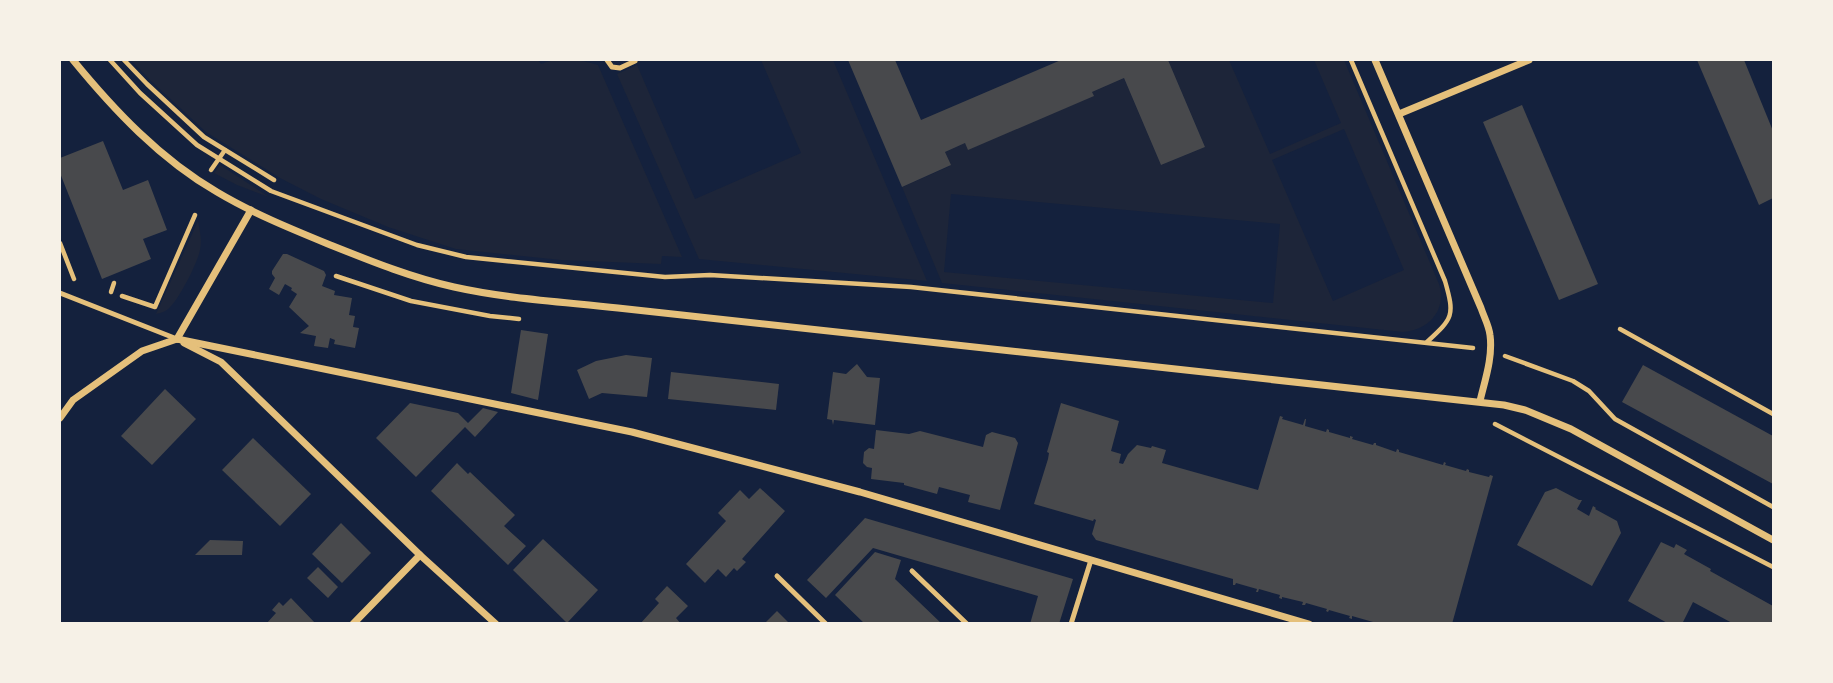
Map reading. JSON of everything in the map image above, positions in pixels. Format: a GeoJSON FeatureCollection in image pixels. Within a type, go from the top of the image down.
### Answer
{"type":"FeatureCollection","features":[{"type":"Feature","properties":{"kind":"street"},"geometry":{"type":"LineString","coordinates":[[73,60],[105,99],[160,151],[206,185],[251,210],[316,239],[430,281],[480,292],[631,310],[1480,401],[1525,410],[1571,429],[1773,540]]}},
{"type":"Feature","properties":{"kind":"street"},"geometry":{"type":"LineString","coordinates":[[1375,60],[1490,334],[1491,351],[1480,401]]}},
{"type":"Feature","properties":{"kind":"street"},"geometry":{"type":"LineString","coordinates":[[1399,114],[1529,60]]}},
{"type":"Feature","properties":{"kind":"street"},"geometry":{"type":"LineString","coordinates":[[177,339],[251,210]]}},
{"type":"Feature","properties":{"kind":"street"},"geometry":{"type":"LineString","coordinates":[[177,339],[220,362],[420,555],[496,624]]}},
{"type":"Feature","properties":{"kind":"street"},"geometry":{"type":"LineString","coordinates":[[60,418],[73,400],[142,351],[177,339],[632,432],[860,492],[1309,624]]}},
{"type":"Feature","properties":{"kind":"street"},"geometry":{"type":"LineString","coordinates":[[354,624],[420,555]]}},
{"type":"Feature","properties":{"kind":"lane"},"geometry":{"type":"LineString","coordinates":[[607,60],[612,67],[620,68],[635,61]]}},
{"type":"Feature","properties":{"kind":"lane"},"geometry":{"type":"LineString","coordinates":[[60,293],[177,339]]}},
{"type":"Feature","properties":{"kind":"lane"},"geometry":{"type":"LineString","coordinates":[[1071,624],[1091,560]]}},
{"type":"Feature","properties":{"kind":"lane"},"geometry":{"type":"LineString","coordinates":[[912,570],[967,624]]}},
{"type":"Feature","properties":{"kind":"lane"},"geometry":{"type":"LineString","coordinates":[[777,576],[826,624]]}},
{"type":"Feature","properties":{"kind":"path"},"geometry":{"type":"LineString","coordinates":[[110,60],[140,93],[197,145],[271,191],[417,245],[466,257],[665,277],[710,275],[911,287],[1491,351],[1573,381],[1589,391],[1615,419],[1773,507]]}},
{"type":"Feature","properties":{"kind":"path"},"geometry":{"type":"LineString","coordinates":[[124,60],[204,137],[274,180]]}},
{"type":"Feature","properties":{"kind":"path"},"geometry":{"type":"LineString","coordinates":[[1350,60],[1445,281],[1452,307],[1445,325],[1427,342]]}},
{"type":"Feature","properties":{"kind":"path"},"geometry":{"type":"LineString","coordinates":[[211,171],[225,150]]}},
{"type":"Feature","properties":{"kind":"path"},"geometry":{"type":"LineString","coordinates":[[114,283],[111,292],[155,307],[195,215]]}},
{"type":"Feature","properties":{"kind":"path"},"geometry":{"type":"LineString","coordinates":[[60,243],[74,279],[86,283]]}},
{"type":"Feature","properties":{"kind":"path"},"geometry":{"type":"LineString","coordinates":[[336,276],[411,301],[490,316],[530,320]]}},
{"type":"Feature","properties":{"kind":"path"},"geometry":{"type":"LineString","coordinates":[[1620,329],[1773,414]]}},
{"type":"Feature","properties":{"kind":"path"},"geometry":{"type":"LineString","coordinates":[[1485,423],[1498,424],[1773,568]]}},
{"type":"Feature","properties":{"kind":"shaded area"},"geometry":{"type":"Polygon","coordinates":[[[569,59],[598,65],[682,257],[662,256],[661,264],[561,260],[456,249],[388,227],[321,199],[280,178],[206,132],[131,60],[538,60],[541,64],[569,59]]]}},
{"type":"Feature","properties":{"kind":"shaded area"},"geometry":{"type":"Polygon","coordinates":[[[761,60],[833,60],[927,281],[699,259],[617,74],[637,65],[695,199],[801,153],[761,60]]]}},
{"type":"Feature","properties":{"kind":"shaded area"},"geometry":{"type":"Polygon","coordinates":[[[1168,60],[1229,60],[1270,154],[1341,123],[1314,60],[1344,60],[1439,284],[1440,302],[1434,317],[1421,327],[1403,332],[942,283],[902,187],[950,166],[945,152],[965,143],[969,149],[1093,96],[1092,92],[1124,78],[1161,165],[1205,147],[1168,60]],[[1344,129],[1272,160],[1333,301],[1404,270],[1344,129]],[[951,194],[944,272],[1273,303],[1280,224],[951,194]]]}},
{"type":"Feature","properties":{"kind":"shaded area"},"geometry":{"type":"Polygon","coordinates":[[[220,165],[269,197],[214,173],[220,165]]]}},
{"type":"Feature","properties":{"kind":"shaded area"},"geometry":{"type":"Polygon","coordinates":[[[198,221],[201,246],[192,271],[171,306],[156,314],[198,221]]]}},
{"type":"Feature","properties":{"kind":"building"},"geometry":{"type":"Polygon","coordinates":[[[848,60],[895,60],[921,120],[1061,60],[1168,60],[1205,147],[1161,165],[1124,78],[1092,92],[1094,96],[968,150],[965,143],[945,152],[951,165],[902,187],[848,60]]]}},
{"type":"Feature","properties":{"kind":"building"},"geometry":{"type":"Polygon","coordinates":[[[1697,60],[1744,60],[1773,131],[1773,198],[1759,205],[1697,60]]]}},
{"type":"Feature","properties":{"kind":"building"},"geometry":{"type":"Polygon","coordinates":[[[1522,105],[1598,284],[1559,300],[1483,122],[1522,105]]]}},
{"type":"Feature","properties":{"kind":"building"},"geometry":{"type":"Polygon","coordinates":[[[103,141],[123,190],[148,180],[167,230],[143,239],[151,259],[102,279],[60,173],[60,158],[103,141]]]}},
{"type":"Feature","properties":{"kind":"building"},"geometry":{"type":"Polygon","coordinates":[[[283,254],[324,271],[326,275],[322,286],[335,291],[334,295],[352,298],[349,315],[355,316],[353,327],[359,328],[355,348],[334,344],[335,340],[330,338],[328,348],[314,346],[316,336],[300,333],[309,326],[289,307],[297,294],[285,284],[279,295],[269,289],[275,278],[272,271],[283,254]]]}},
{"type":"Feature","properties":{"kind":"building"},"geometry":{"type":"Polygon","coordinates":[[[521,330],[548,334],[538,400],[511,393],[521,330]]]}},
{"type":"Feature","properties":{"kind":"building"},"geometry":{"type":"Polygon","coordinates":[[[626,355],[652,358],[647,397],[602,393],[589,399],[577,370],[596,361],[626,355]]]}},
{"type":"Feature","properties":{"kind":"building"},"geometry":{"type":"Polygon","coordinates":[[[857,364],[867,377],[880,378],[875,425],[834,420],[833,425],[832,420],[827,419],[833,372],[846,374],[857,364]]]}},
{"type":"Feature","properties":{"kind":"building"},"geometry":{"type":"Polygon","coordinates":[[[1643,365],[1773,436],[1773,484],[1622,402],[1643,365]]]}},
{"type":"Feature","properties":{"kind":"building"},"geometry":{"type":"Polygon","coordinates":[[[671,372],[779,384],[776,410],[668,399],[671,372]]]}},
{"type":"Feature","properties":{"kind":"building"},"geometry":{"type":"Polygon","coordinates":[[[165,389],[196,419],[152,465],[121,436],[165,389]]]}},
{"type":"Feature","properties":{"kind":"building"},"geometry":{"type":"Polygon","coordinates":[[[410,403],[458,413],[468,423],[483,408],[498,412],[475,437],[465,427],[416,477],[376,438],[410,403]]]}},
{"type":"Feature","properties":{"kind":"building"},"geometry":{"type":"Polygon","coordinates":[[[1061,403],[1119,421],[1111,451],[1121,454],[1119,463],[1123,464],[1137,445],[1152,446],[1166,450],[1162,463],[1258,490],[1280,416],[1303,425],[1306,419],[1305,426],[1326,432],[1327,429],[1329,432],[1350,436],[1373,445],[1376,443],[1396,452],[1397,449],[1399,452],[1443,465],[1444,462],[1445,465],[1466,471],[1467,469],[1469,472],[1493,476],[1452,624],[1373,624],[1306,603],[1302,605],[1303,602],[1282,599],[1279,598],[1280,595],[1259,589],[1256,592],[1257,589],[1236,583],[1233,585],[1233,579],[1096,540],[1092,534],[1096,520],[1034,504],[1061,403]]]}},
{"type":"Feature","properties":{"kind":"building"},"geometry":{"type":"Polygon","coordinates":[[[876,430],[909,434],[920,431],[983,447],[986,435],[992,432],[1015,438],[1018,443],[1000,510],[968,502],[970,495],[939,487],[937,494],[904,483],[871,479],[872,468],[863,463],[864,452],[869,448],[874,449],[876,430]]]}},
{"type":"Feature","properties":{"kind":"building"},"geometry":{"type":"Polygon","coordinates":[[[253,438],[311,494],[280,526],[222,470],[253,438]]]}},
{"type":"Feature","properties":{"kind":"building"},"geometry":{"type":"Polygon","coordinates":[[[457,463],[515,515],[504,526],[526,546],[508,565],[431,491],[457,463]]]}},
{"type":"Feature","properties":{"kind":"building"},"geometry":{"type":"Polygon","coordinates":[[[760,488],[785,511],[742,559],[746,562],[737,571],[734,568],[726,577],[718,569],[705,583],[686,564],[726,521],[718,513],[740,490],[749,499],[760,488]]]}},
{"type":"Feature","properties":{"kind":"building"},"geometry":{"type":"Polygon","coordinates":[[[1556,488],[1582,500],[1577,509],[1589,516],[1593,506],[1617,521],[1621,533],[1592,586],[1517,545],[1545,492],[1556,488]]]}},
{"type":"Feature","properties":{"kind":"building"},"geometry":{"type":"Polygon","coordinates":[[[865,518],[1073,579],[1059,624],[1030,624],[1038,596],[873,548],[826,598],[807,580],[865,518]]]}},
{"type":"Feature","properties":{"kind":"building"},"geometry":{"type":"Polygon","coordinates":[[[341,523],[371,553],[342,583],[312,554],[341,523]]]}},
{"type":"Feature","properties":{"kind":"building"},"geometry":{"type":"Polygon","coordinates":[[[543,539],[598,590],[567,623],[513,570],[543,539]]]}},
{"type":"Feature","properties":{"kind":"building"},"geometry":{"type":"Polygon","coordinates":[[[210,540],[243,541],[242,555],[195,555],[210,540]]]}},
{"type":"Feature","properties":{"kind":"building"},"geometry":{"type":"Polygon","coordinates":[[[1661,542],[1674,548],[1676,544],[1687,550],[1684,554],[1711,569],[1710,571],[1773,606],[1773,624],[1734,624],[1693,602],[1682,624],[1669,624],[1628,601],[1661,542]]]}},
{"type":"Feature","properties":{"kind":"building"},"geometry":{"type":"Polygon","coordinates":[[[875,552],[901,560],[895,579],[942,624],[865,624],[835,595],[875,552]]]}},
{"type":"Feature","properties":{"kind":"building"},"geometry":{"type":"Polygon","coordinates":[[[318,567],[338,587],[328,598],[307,578],[318,567]]]}},
{"type":"Feature","properties":{"kind":"building"},"geometry":{"type":"Polygon","coordinates":[[[667,586],[688,606],[676,618],[681,624],[640,624],[659,603],[655,599],[667,586]]]}},
{"type":"Feature","properties":{"kind":"building"},"geometry":{"type":"Polygon","coordinates":[[[291,598],[316,624],[266,624],[276,613],[272,610],[279,602],[283,606],[291,598]]]}},
{"type":"Feature","properties":{"kind":"building"},"geometry":{"type":"Polygon","coordinates":[[[777,611],[790,624],[764,624],[777,611]]]}}]}
